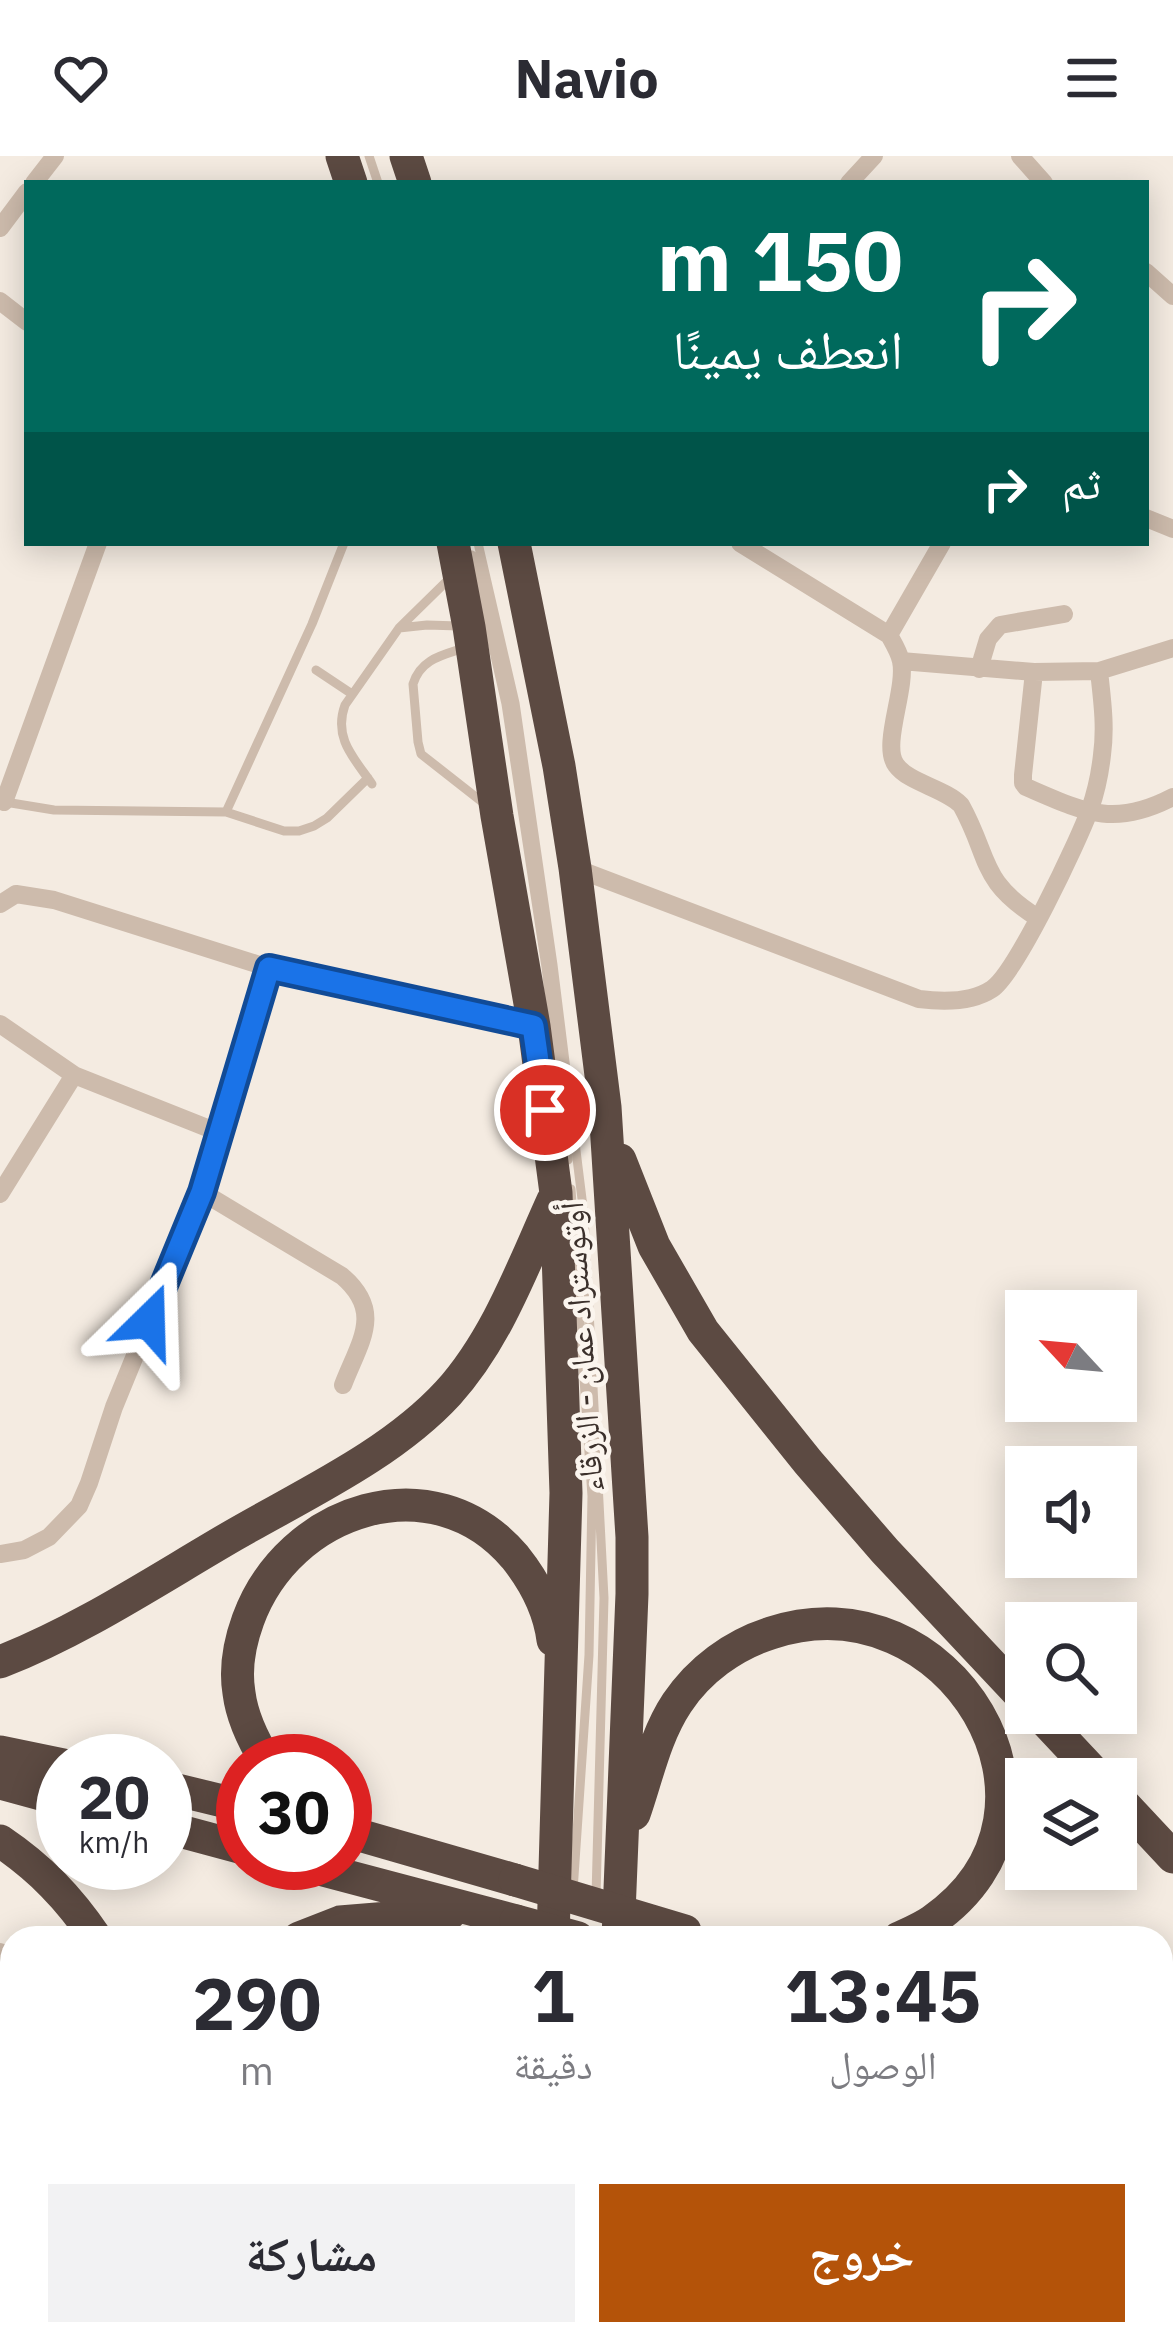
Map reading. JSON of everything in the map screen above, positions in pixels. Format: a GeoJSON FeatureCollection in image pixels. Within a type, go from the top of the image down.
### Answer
{"type":"FeatureCollection","features":[{"type":"Feature","properties":{"kind":"highway","name":"أوتوستراد عمان - الزرقاء"},"geometry":{"type":"LineString","coordinates":[[515,546],[546,692],[575,868],[605,1107],[632,1537],[623,1844],[592,1926]]}},
{"type":"Feature","properties":{"kind":"highway","name":"أوتوستراد عمان - الزرقاء"},"geometry":{"type":"LineString","coordinates":[[465,550],[471,636],[556,1193],[566,1493],[553,1926]]}},
{"type":"Feature","properties":{"kind":"highway"},"geometry":{"type":"LineString","coordinates":[[605,1107],[634,1201],[676,1289],[703,1331],[854,1516],[1005,1678]]}},
{"type":"Feature","properties":{"kind":"highway"},"geometry":{"type":"LineString","coordinates":[[0,1662],[66,1631],[337,1475],[427,1414],[482,1349],[556,1193]]}},
{"type":"Feature","properties":{"kind":"highway"},"geometry":{"type":"LineString","coordinates":[[251,1734],[238,1688],[240,1650],[251,1612],[270,1577],[296,1548],[337,1519],[402,1506],[463,1515],[498,1540],[525,1571],[547,1608],[561,1704]]}},
{"type":"Feature","properties":{"kind":"highway"},"geometry":{"type":"LineString","coordinates":[[623,1844],[664,1725],[677,1702],[712,1664],[756,1637],[794,1627],[832,1624],[882,1633],[933,1660],[957,1682],[976,1707],[998,1766],[1001,1798],[987,1860],[963,1895],[924,1926]]}},
{"type":"Feature","properties":{"kind":"highway"},"geometry":{"type":"LineString","coordinates":[[1058,1734],[1080,1758]]}},
{"type":"Feature","properties":{"kind":"highway"},"geometry":{"type":"LineString","coordinates":[[0,1752],[36,1760]]}},
{"type":"Feature","properties":{"kind":"highway"},"geometry":{"type":"LineString","coordinates":[[0,1783],[36,1793]]}},
{"type":"Feature","properties":{"kind":"highway"},"geometry":{"type":"LineString","coordinates":[[1137,1818],[1173,1857]]}},
{"type":"Feature","properties":{"kind":"highway"},"geometry":{"type":"LineString","coordinates":[[372,1837],[667,1926]]}},
{"type":"Feature","properties":{"kind":"highway"},"geometry":{"type":"LineString","coordinates":[[0,1841],[71,1901],[88,1926]]}},
{"type":"Feature","properties":{"kind":"highway"},"geometry":{"type":"LineString","coordinates":[[372,1883],[550,1926]]}},
{"type":"Feature","properties":{"kind":"highway"},"geometry":{"type":"LineString","coordinates":[[330,1926],[475,1911]]}},
{"type":"Feature","properties":{"kind":"street"},"geometry":{"type":"LineString","coordinates":[[36,180],[55,156]]}},
{"type":"Feature","properties":{"kind":"street"},"geometry":{"type":"LineString","coordinates":[[852,180],[874,156]]}},
{"type":"Feature","properties":{"kind":"street"},"geometry":{"type":"LineString","coordinates":[[1020,156],[1041,180]]}},
{"type":"Feature","properties":{"kind":"street"},"geometry":{"type":"LineString","coordinates":[[0,228],[24,196]]}},
{"type":"Feature","properties":{"kind":"street"},"geometry":{"type":"LineString","coordinates":[[1149,275],[1173,296]]}},
{"type":"Feature","properties":{"kind":"street"},"geometry":{"type":"LineString","coordinates":[[0,301],[24,320]]}},
{"type":"Feature","properties":{"kind":"street"},"geometry":{"type":"LineString","coordinates":[[2,802],[97,546]]}},
{"type":"Feature","properties":{"kind":"street"},"geometry":{"type":"LineString","coordinates":[[745,546],[889,635],[901,661],[902,685],[892,758],[901,771],[952,796],[961,806],[992,878],[1014,903],[1038,918]]}},
{"type":"Feature","properties":{"kind":"street"},"geometry":{"type":"LineString","coordinates":[[889,635],[939,546]]}},
{"type":"Feature","properties":{"kind":"street"},"geometry":{"type":"LineString","coordinates":[[980,668],[988,639],[1000,625],[1064,614]]}},
{"type":"Feature","properties":{"kind":"street"},"geometry":{"type":"LineString","coordinates":[[901,661],[1034,672],[1099,671],[1173,648]]}},
{"type":"Feature","properties":{"kind":"street"},"geometry":{"type":"LineString","coordinates":[[575,868],[919,999],[971,998],[992,989],[1011,968],[1090,811],[1105,724],[1099,671]]}},
{"type":"Feature","properties":{"kind":"street"},"geometry":{"type":"LineString","coordinates":[[1034,672],[1023,783],[1090,811],[1124,816],[1173,796]]}},
{"type":"Feature","properties":{"kind":"street"},"geometry":{"type":"LineString","coordinates":[[0,904],[16,894],[54,900],[269,968],[533,1026]]}},
{"type":"Feature","properties":{"kind":"street"},"geometry":{"type":"LineString","coordinates":[[0,1555],[49,1537],[79,1506],[202,1192],[269,968]]}},
{"type":"Feature","properties":{"kind":"street"},"geometry":{"type":"LineString","coordinates":[[0,1024],[74,1075],[220,1133]]}},
{"type":"Feature","properties":{"kind":"street"},"geometry":{"type":"LineString","coordinates":[[0,1194],[74,1075]]}},
{"type":"Feature","properties":{"kind":"street"},"geometry":{"type":"LineString","coordinates":[[202,1192],[358,1290],[366,1318],[343,1385]]}},
{"type":"Feature","properties":{"kind":"lane"},"geometry":{"type":"LineString","coordinates":[[226,812],[343,546]]}},
{"type":"Feature","properties":{"kind":"lane"},"geometry":{"type":"LineString","coordinates":[[2,802],[54,810],[226,812],[284,831],[314,826],[370,782],[340,729],[340,716],[352,694],[399,628],[465,550]]}},
{"type":"Feature","properties":{"kind":"lane"},"geometry":{"type":"LineString","coordinates":[[465,550],[515,704],[584,1215],[604,1598],[590,1926]]}},
{"type":"Feature","properties":{"kind":"lane"},"geometry":{"type":"LineString","coordinates":[[465,550],[506,704],[546,967],[574,1216],[592,1496],[590,1926]]}},
{"type":"Feature","properties":{"kind":"lane"},"geometry":{"type":"LineString","coordinates":[[399,628],[427,625],[471,636]]}},
{"type":"Feature","properties":{"kind":"lane"},"geometry":{"type":"LineString","coordinates":[[471,636],[424,664],[415,676],[418,742],[425,759],[497,816]]}},
{"type":"Feature","properties":{"kind":"lane"},"geometry":{"type":"LineString","coordinates":[[316,670],[352,694]]}},
{"type":"Feature","properties":{"kind":"route"},"geometry":{"type":"LineString","coordinates":[[149,1321],[202,1192],[269,968],[533,1026],[545,1110]]}}]}
